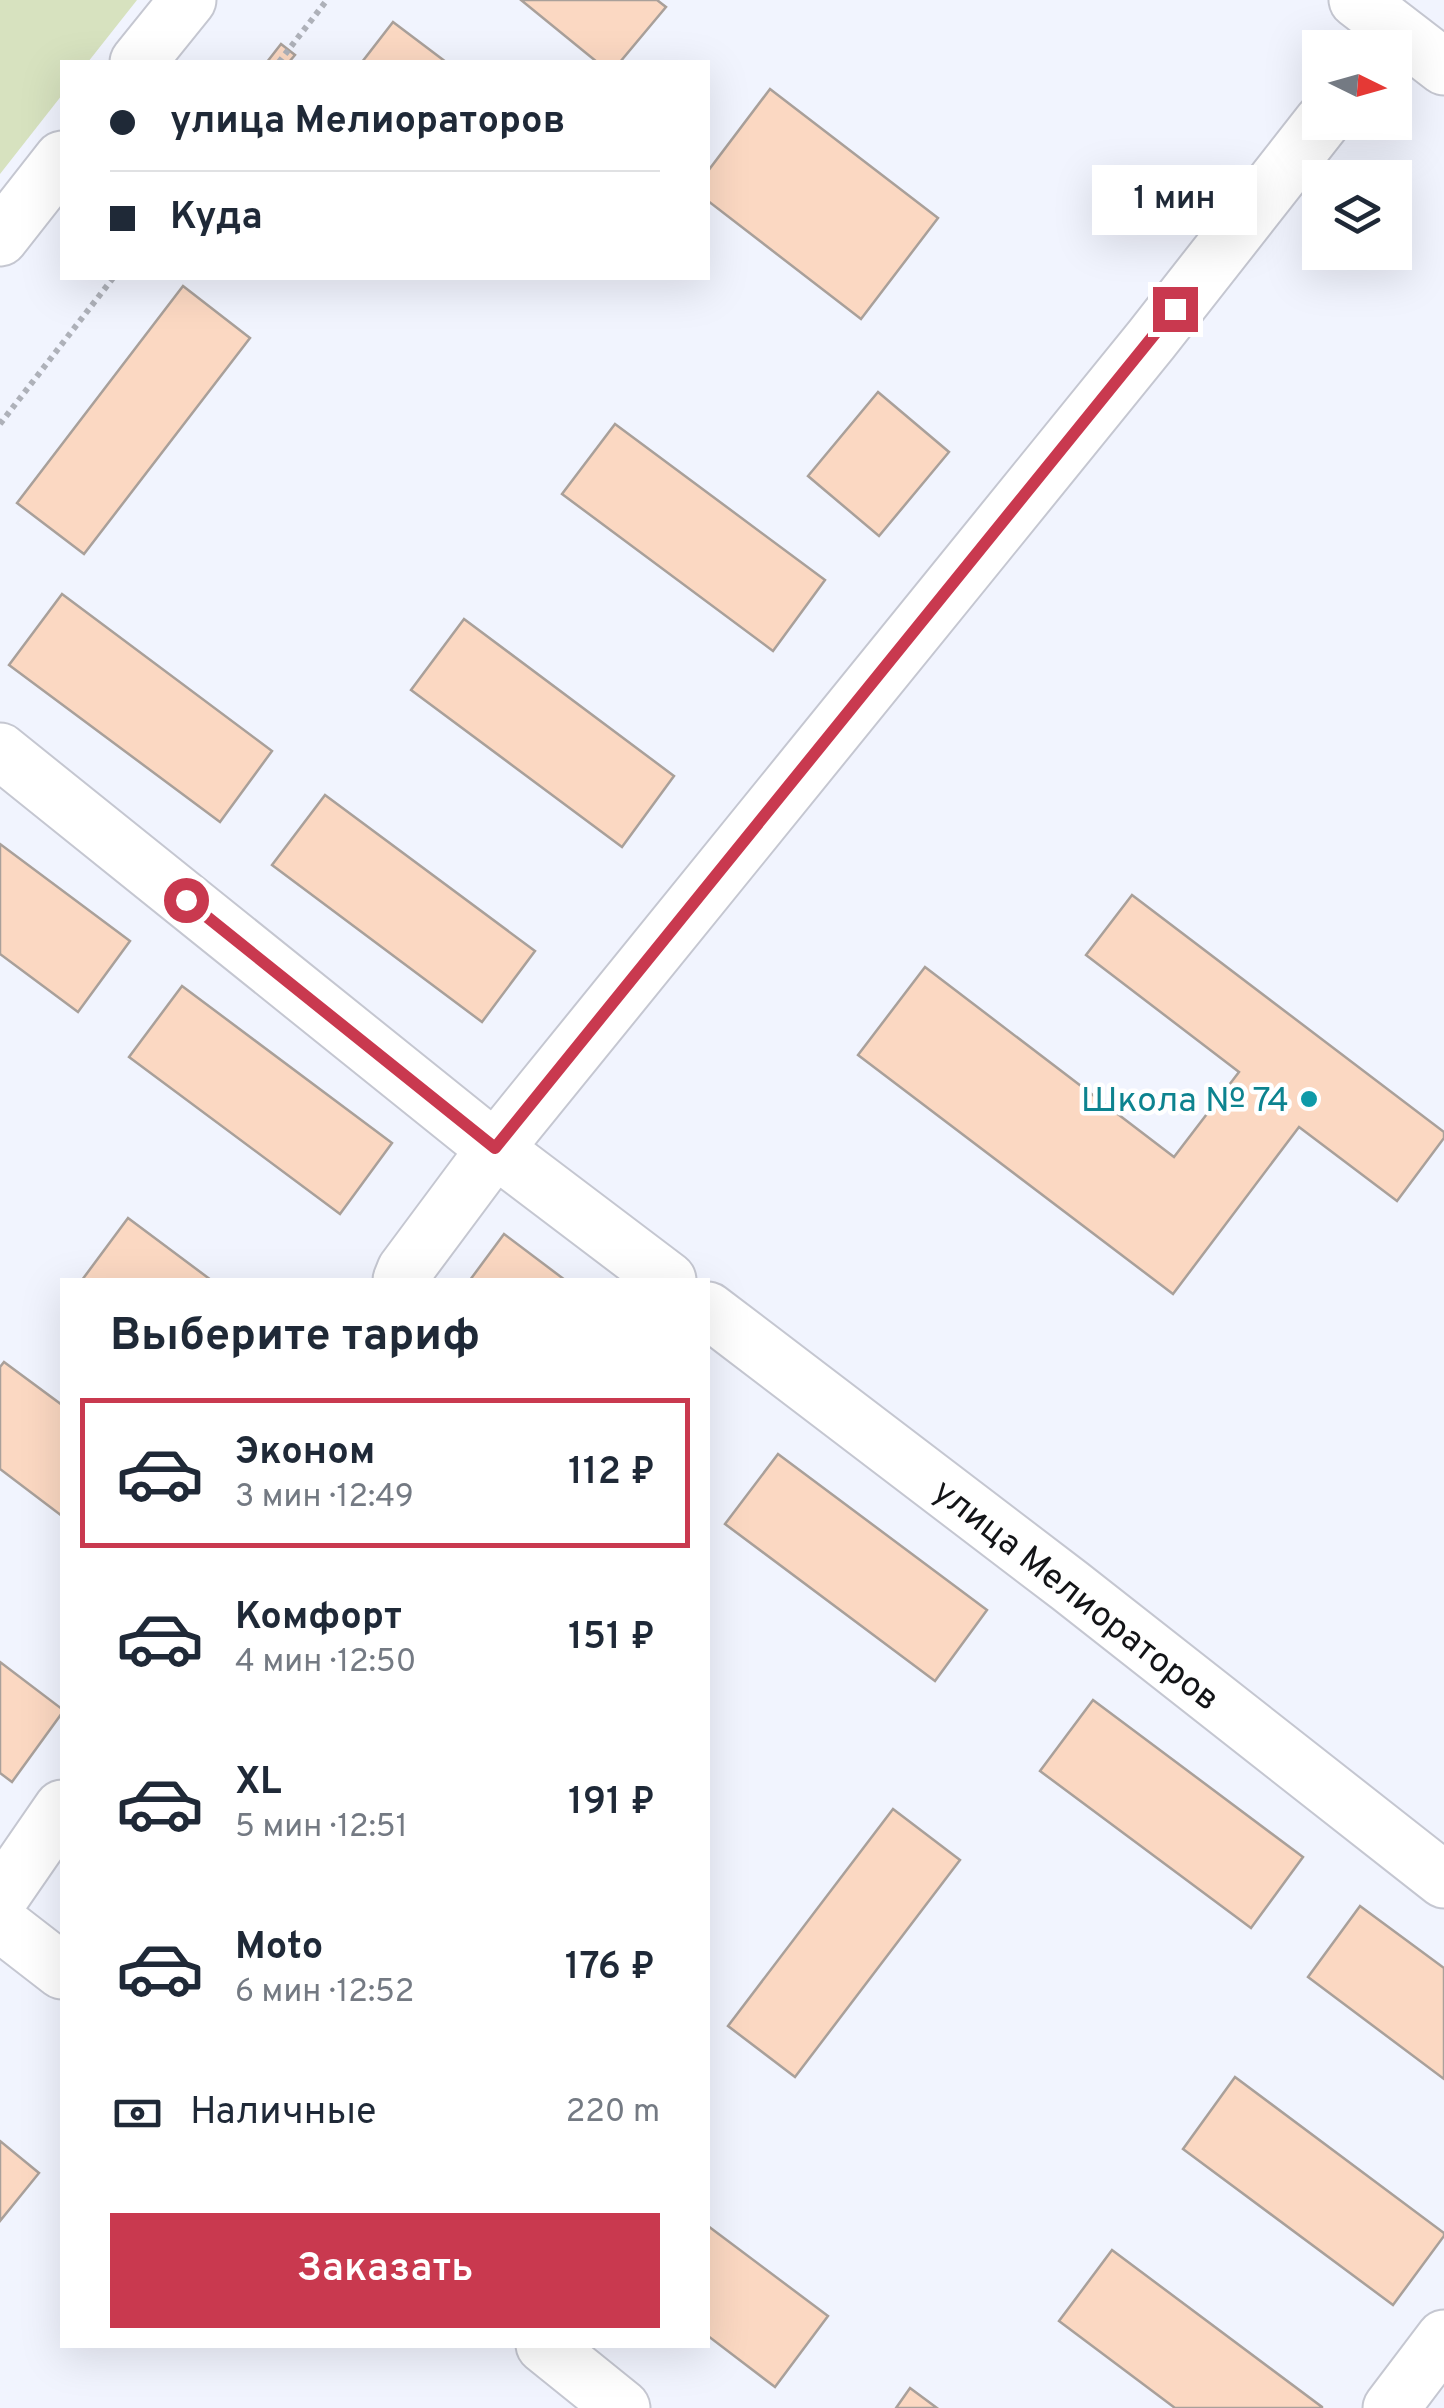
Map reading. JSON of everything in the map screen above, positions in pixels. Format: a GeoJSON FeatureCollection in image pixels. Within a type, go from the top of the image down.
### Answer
{"type":"FeatureCollection","features":[{"type":"Feature","properties":{"kind":"street"},"geometry":{"type":"LineString","coordinates":[[140,60],[188,0]]}},
{"type":"Feature","properties":{"kind":"street"},"geometry":{"type":"LineString","coordinates":[[1378,26],[1444,68]]}},
{"type":"Feature","properties":{"kind":"street"},"geometry":{"type":"LineString","coordinates":[[402,1278],[495,1148],[1308,140]]}},
{"type":"Feature","properties":{"kind":"street"},"geometry":{"type":"LineString","coordinates":[[0,238],[60,161]]}},
{"type":"Feature","properties":{"kind":"street"},"geometry":{"type":"LineString","coordinates":[[0,751],[495,1148],[665,1278]]}},
{"type":"Feature","properties":{"kind":"street","name":"улица Мелиораторов"},"geometry":{"type":"LineString","coordinates":[[710,1312],[1070,1586],[1444,1880]]}},
{"type":"Feature","properties":{"kind":"street"},"geometry":{"type":"LineString","coordinates":[[0,1898],[60,1811]]}},
{"type":"Feature","properties":{"kind":"street"},"geometry":{"type":"LineString","coordinates":[[0,1922],[60,1968]]}},
{"type":"Feature","properties":{"kind":"street"},"geometry":{"type":"LineString","coordinates":[[1391,2408],[1444,2338]]}},
{"type":"Feature","properties":{"kind":"street"},"geometry":{"type":"LineString","coordinates":[[548,2348],[622,2408]]}},
{"type":"Feature","properties":{"kind":"path"},"geometry":{"type":"LineString","coordinates":[[281,60],[327,0]]}},
{"type":"Feature","properties":{"kind":"path"},"geometry":{"type":"LineString","coordinates":[[0,424],[111,280]]}},
{"type":"Feature","properties":{"kind":"green space"},"geometry":{"type":"Polygon","coordinates":[[[0,0],[137,0],[90,60],[60,60],[60,98],[0,174],[0,0]]]}},
{"type":"Feature","properties":{"kind":"building"},"geometry":{"type":"Polygon","coordinates":[[[521,0],[657,0],[666,7],[622,60],[595,60],[521,0]]]}},
{"type":"Feature","properties":{"kind":"building"},"geometry":{"type":"Polygon","coordinates":[[[393,22],[443,60],[364,60],[393,22]]]}},
{"type":"Feature","properties":{"kind":"building"},"geometry":{"type":"Polygon","coordinates":[[[281,44],[295,55],[291,60],[269,60],[281,44]]]}},
{"type":"Feature","properties":{"kind":"building"},"geometry":{"type":"Polygon","coordinates":[[[770,89],[938,218],[861,319],[710,203],[710,168],[770,89]]]}},
{"type":"Feature","properties":{"kind":"building"},"geometry":{"type":"Polygon","coordinates":[[[183,286],[250,338],[84,554],[17,503],[183,286]]]}},
{"type":"Feature","properties":{"kind":"building"},"geometry":{"type":"Polygon","coordinates":[[[878,392],[949,452],[879,536],[808,476],[878,392]]]}},
{"type":"Feature","properties":{"kind":"building"},"geometry":{"type":"Polygon","coordinates":[[[615,424],[825,580],[773,651],[562,494],[615,424]]]}},
{"type":"Feature","properties":{"kind":"building"},"geometry":{"type":"Polygon","coordinates":[[[62,594],[272,751],[220,822],[9,665],[62,594]]]}},
{"type":"Feature","properties":{"kind":"building"},"geometry":{"type":"Polygon","coordinates":[[[464,619],[674,776],[622,847],[411,690],[464,619]]]}},
{"type":"Feature","properties":{"kind":"building"},"geometry":{"type":"Polygon","coordinates":[[[325,795],[535,951],[482,1022],[272,865],[325,795]]]}},
{"type":"Feature","properties":{"kind":"building"},"geometry":{"type":"Polygon","coordinates":[[[0,844],[130,941],[78,1012],[0,954],[0,844]]]}},
{"type":"Feature","properties":{"kind":"building","name":"Школа № 74"},"geometry":{"type":"Polygon","coordinates":[[[1132,895],[1444,1132],[1444,1138],[1397,1201],[1299,1127],[1173,1294],[858,1055],[925,967],[1174,1157],[1239,1072],[1086,955],[1132,895]]]}},
{"type":"Feature","properties":{"kind":"building"},"geometry":{"type":"Polygon","coordinates":[[[182,986],[392,1143],[340,1214],[129,1057],[182,986]]]}},
{"type":"Feature","properties":{"kind":"building"},"geometry":{"type":"Polygon","coordinates":[[[128,1218],[208,1278],[83,1278],[128,1218]]]}},
{"type":"Feature","properties":{"kind":"building"},"geometry":{"type":"Polygon","coordinates":[[[504,1234],[562,1278],[471,1278],[504,1234]]]}},
{"type":"Feature","properties":{"kind":"building"},"geometry":{"type":"Polygon","coordinates":[[[4,1362],[60,1404],[60,1514],[0,1469],[0,1367],[4,1362]]]}},
{"type":"Feature","properties":{"kind":"building"},"geometry":{"type":"Polygon","coordinates":[[[778,1454],[987,1610],[935,1681],[725,1524],[778,1454]]]}},
{"type":"Feature","properties":{"kind":"building"},"geometry":{"type":"Polygon","coordinates":[[[0,1662],[60,1707],[60,1716],[12,1782],[0,1773],[0,1662]]]}},
{"type":"Feature","properties":{"kind":"building"},"geometry":{"type":"Polygon","coordinates":[[[1093,1700],[1303,1857],[1251,1928],[1040,1771],[1093,1700]]]}},
{"type":"Feature","properties":{"kind":"building"},"geometry":{"type":"Polygon","coordinates":[[[893,1809],[960,1860],[795,2077],[728,2026],[893,1809]]]}},
{"type":"Feature","properties":{"kind":"building"},"geometry":{"type":"Polygon","coordinates":[[[1360,1906],[1444,1968],[1444,2079],[1308,1977],[1360,1906]]]}},
{"type":"Feature","properties":{"kind":"building"},"geometry":{"type":"Polygon","coordinates":[[[1235,2077],[1444,2233],[1393,2305],[1183,2149],[1235,2077]]]}},
{"type":"Feature","properties":{"kind":"building"},"geometry":{"type":"Polygon","coordinates":[[[0,2141],[39,2173],[0,2221],[0,2141]]]}},
{"type":"Feature","properties":{"kind":"building"},"geometry":{"type":"Polygon","coordinates":[[[710,2228],[828,2316],[775,2387],[710,2338],[710,2228]]]}},
{"type":"Feature","properties":{"kind":"building"},"geometry":{"type":"Polygon","coordinates":[[[1112,2250],[1322,2408],[1175,2408],[1059,2321],[1112,2250]]]}},
{"type":"Feature","properties":{"kind":"building"},"geometry":{"type":"Polygon","coordinates":[[[910,2388],[937,2408],[896,2408],[910,2388]]]}},
{"type":"Feature","properties":{"kind":"place","name":"Школа № 74"},"geometry":{"type":"Point","coordinates":[1309,1099]}},
{"type":"Feature","properties":{"kind":"route"},"geometry":{"type":"LineString","coordinates":[[186,900],[495,1148],[1175,309]]}}]}
